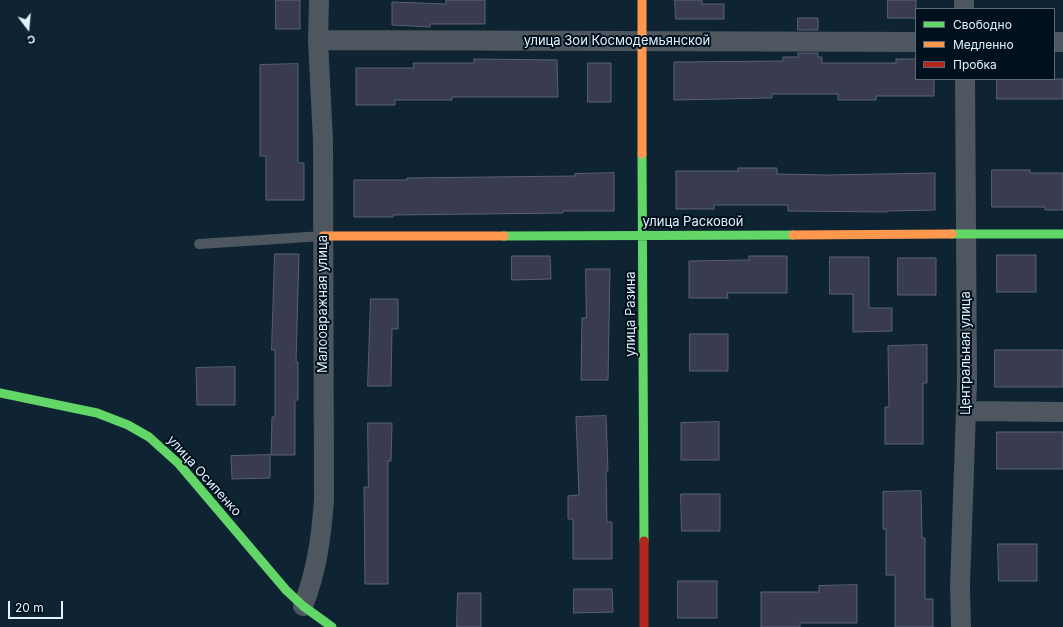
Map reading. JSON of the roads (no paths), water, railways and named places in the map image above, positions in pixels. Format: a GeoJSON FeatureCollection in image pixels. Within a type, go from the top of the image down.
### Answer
{"type":"FeatureCollection","features":[{"type":"Feature","properties":{"kind":"street","name":"Малоовражная улица"},"geometry":{"type":"LineString","coordinates":[[303,606],[318,560],[324,500],[323,141],[318,40],[319,0]]}},
{"type":"Feature","properties":{"kind":"street","name":"улица Разина"},"geometry":{"type":"LineString","coordinates":[[642,0],[644,627]]}},
{"type":"Feature","properties":{"kind":"street","name":"улица Зои Космодемьянской"},"geometry":{"type":"LineString","coordinates":[[318,40],[915,42]]}},
{"type":"Feature","properties":{"kind":"street","name":"Центральная улица"},"geometry":{"type":"LineString","coordinates":[[961,627],[960,586],[966,411],[965,80]]}},
{"type":"Feature","properties":{"kind":"street","name":"улица Расковой"},"geometry":{"type":"LineString","coordinates":[[323,236],[1063,234]]}},
{"type":"Feature","properties":{"kind":"street","name":"улица Осипенко"},"geometry":{"type":"LineString","coordinates":[[0,393],[109,418],[128,425],[145,434],[163,448],[179,464],[271,574],[303,606],[332,627]]}},
{"type":"Feature","properties":{"kind":"street"},"geometry":{"type":"LineString","coordinates":[[966,411],[1063,412]]}},
{"type":"Feature","properties":{"kind":"lane"},"geometry":{"type":"LineString","coordinates":[[198,244],[323,236]]}}]}
